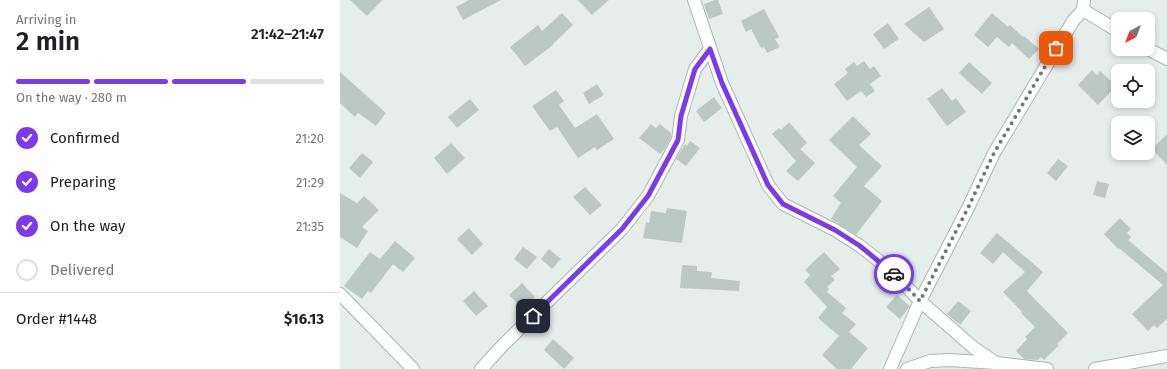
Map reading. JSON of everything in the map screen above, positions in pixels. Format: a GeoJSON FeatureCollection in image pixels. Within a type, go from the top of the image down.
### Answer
{"type":"FeatureCollection","features":[{"type":"Feature","properties":{"kind":"street"},"geometry":{"type":"LineString","coordinates":[[694,0],[722,83],[768,185],[783,204],[835,230],[860,246],[892,271],[920,301],[974,348],[996,362]]}},
{"type":"Feature","properties":{"kind":"street"},"geometry":{"type":"LineString","coordinates":[[890,369],[920,301],[968,208],[994,153],[1073,21],[1084,5],[1111,26]]}},
{"type":"Feature","properties":{"kind":"street"},"geometry":{"type":"LineString","coordinates":[[481,369],[504,344],[622,229],[648,196],[678,140],[681,116],[695,69],[710,49]]}},
{"type":"Feature","properties":{"kind":"street"},"geometry":{"type":"LineString","coordinates":[[1155,53],[1167,59]]}},
{"type":"Feature","properties":{"kind":"street"},"geometry":{"type":"LineString","coordinates":[[340,294],[413,369]]}},
{"type":"Feature","properties":{"kind":"street"},"geometry":{"type":"LineString","coordinates":[[1095,369],[1167,356]]}},
{"type":"Feature","properties":{"kind":"street"},"geometry":{"type":"LineString","coordinates":[[908,369],[930,361],[943,360],[996,362],[1047,369]]}},
{"type":"Feature","properties":{"kind":"building"},"geometry":{"type":"Polygon","coordinates":[[[350,0],[382,0],[367,16],[350,0]]]}},
{"type":"Feature","properties":{"kind":"building"},"geometry":{"type":"Polygon","coordinates":[[[469,0],[501,0],[463,20],[456,7],[469,0]]]}},
{"type":"Feature","properties":{"kind":"building"},"geometry":{"type":"Polygon","coordinates":[[[578,0],[609,0],[592,15],[578,0]]]}},
{"type":"Feature","properties":{"kind":"building"},"geometry":{"type":"Polygon","coordinates":[[[718,0],[723,14],[709,19],[704,4],[718,0]]]}},
{"type":"Feature","properties":{"kind":"building"},"geometry":{"type":"Polygon","coordinates":[[[929,7],[944,29],[924,42],[904,24],[929,7]]]}},
{"type":"Feature","properties":{"kind":"building"},"geometry":{"type":"Polygon","coordinates":[[[764,9],[779,37],[775,39],[780,47],[767,53],[764,47],[761,48],[751,29],[746,32],[741,21],[764,9]]]}},
{"type":"Feature","properties":{"kind":"building"},"geometry":{"type":"Polygon","coordinates":[[[562,13],[573,25],[553,45],[525,66],[510,47],[538,25],[542,31],[562,13]]]}},
{"type":"Feature","properties":{"kind":"building"},"geometry":{"type":"Polygon","coordinates":[[[992,13],[1008,27],[1010,25],[1039,49],[1029,59],[1012,43],[1009,47],[997,37],[988,47],[974,35],[992,13]]]}},
{"type":"Feature","properties":{"kind":"building"},"geometry":{"type":"Polygon","coordinates":[[[888,23],[899,39],[884,49],[873,34],[888,23]]]}},
{"type":"Feature","properties":{"kind":"building"},"geometry":{"type":"Polygon","coordinates":[[[864,61],[870,69],[874,66],[881,76],[870,84],[875,91],[866,97],[861,91],[847,101],[834,84],[848,73],[845,69],[854,62],[857,66],[864,61]]]}},
{"type":"Feature","properties":{"kind":"building"},"geometry":{"type":"Polygon","coordinates":[[[969,62],[992,83],[982,94],[959,73],[969,62]]]}},
{"type":"Feature","properties":{"kind":"building"},"geometry":{"type":"Polygon","coordinates":[[[1092,70],[1097,75],[1100,71],[1111,81],[1111,91],[1098,105],[1078,85],[1092,70]]]}},
{"type":"Feature","properties":{"kind":"building"},"geometry":{"type":"Polygon","coordinates":[[[340,72],[386,113],[376,126],[358,113],[355,117],[340,103],[340,72]]]}},
{"type":"Feature","properties":{"kind":"building"},"geometry":{"type":"Polygon","coordinates":[[[597,84],[604,95],[589,104],[583,93],[597,84]]]}},
{"type":"Feature","properties":{"kind":"building"},"geometry":{"type":"Polygon","coordinates":[[[942,88],[952,101],[956,98],[966,112],[947,126],[927,99],[942,88]]]}},
{"type":"Feature","properties":{"kind":"building"},"geometry":{"type":"Polygon","coordinates":[[[556,90],[564,101],[559,105],[575,128],[597,114],[614,139],[597,150],[595,147],[578,158],[557,127],[550,131],[532,106],[556,90]]]}},
{"type":"Feature","properties":{"kind":"building"},"geometry":{"type":"Polygon","coordinates":[[[714,97],[722,108],[704,122],[696,111],[714,97]]]}},
{"type":"Feature","properties":{"kind":"building"},"geometry":{"type":"Polygon","coordinates":[[[470,99],[479,110],[457,128],[448,117],[470,99]]]}},
{"type":"Feature","properties":{"kind":"building"},"geometry":{"type":"Polygon","coordinates":[[[853,116],[871,134],[859,145],[882,166],[864,186],[882,201],[856,235],[831,219],[841,203],[833,196],[857,167],[829,140],[853,116]]]}},
{"type":"Feature","properties":{"kind":"building"},"geometry":{"type":"Polygon","coordinates":[[[789,122],[807,143],[800,149],[815,163],[798,181],[786,171],[796,161],[772,134],[779,128],[781,130],[789,122]]]}},
{"type":"Feature","properties":{"kind":"building"},"geometry":{"type":"Polygon","coordinates":[[[651,124],[656,128],[660,124],[671,133],[671,138],[660,154],[639,138],[651,124]]]}},
{"type":"Feature","properties":{"kind":"building"},"geometry":{"type":"Polygon","coordinates":[[[1167,134],[1167,165],[1155,152],[1155,146],[1167,134]]]}},
{"type":"Feature","properties":{"kind":"building"},"geometry":{"type":"Polygon","coordinates":[[[690,141],[700,148],[686,166],[676,159],[685,144],[687,146],[690,141]]]}},
{"type":"Feature","properties":{"kind":"building"},"geometry":{"type":"Polygon","coordinates":[[[451,143],[465,158],[447,174],[434,158],[451,143]]]}},
{"type":"Feature","properties":{"kind":"building"},"geometry":{"type":"Polygon","coordinates":[[[362,153],[373,162],[360,178],[349,168],[362,153]]]}},
{"type":"Feature","properties":{"kind":"building"},"geometry":{"type":"Polygon","coordinates":[[[1058,159],[1068,166],[1056,181],[1047,173],[1058,159]]]}},
{"type":"Feature","properties":{"kind":"building"},"geometry":{"type":"Polygon","coordinates":[[[1097,181],[1109,184],[1105,198],[1093,195],[1097,181]]]}},
{"type":"Feature","properties":{"kind":"building"},"geometry":{"type":"Polygon","coordinates":[[[585,187],[602,205],[590,215],[573,197],[585,187]]]}},
{"type":"Feature","properties":{"kind":"building"},"geometry":{"type":"Polygon","coordinates":[[[340,193],[357,203],[364,196],[379,210],[362,227],[368,231],[357,248],[340,237],[340,193]]]}},
{"type":"Feature","properties":{"kind":"building"},"geometry":{"type":"Polygon","coordinates":[[[667,208],[687,211],[682,243],[643,238],[646,222],[649,223],[651,211],[666,213],[667,208]]]}},
{"type":"Feature","properties":{"kind":"building"},"geometry":{"type":"Polygon","coordinates":[[[1120,218],[1131,229],[1127,233],[1131,237],[1128,240],[1167,273],[1167,319],[1157,328],[1154,325],[1148,331],[1132,314],[1163,285],[1119,248],[1118,249],[1104,234],[1120,218]]]}},
{"type":"Feature","properties":{"kind":"building"},"geometry":{"type":"Polygon","coordinates":[[[469,228],[483,244],[472,255],[457,239],[469,228]]]}},
{"type":"Feature","properties":{"kind":"building"},"geometry":{"type":"Polygon","coordinates":[[[997,233],[1043,272],[1027,291],[1068,333],[1057,344],[1059,345],[1044,360],[1041,357],[1038,360],[1024,359],[1016,351],[1027,339],[1025,337],[1035,327],[1003,292],[1025,272],[1003,252],[993,264],[980,253],[997,233]]]}},
{"type":"Feature","properties":{"kind":"building"},"geometry":{"type":"Polygon","coordinates":[[[395,241],[415,258],[403,272],[393,264],[371,293],[368,291],[362,299],[344,286],[370,252],[380,259],[395,241]]]}},
{"type":"Feature","properties":{"kind":"building"},"geometry":{"type":"Polygon","coordinates":[[[523,247],[537,257],[527,269],[514,259],[523,247]]]}},
{"type":"Feature","properties":{"kind":"building"},"geometry":{"type":"Polygon","coordinates":[[[549,249],[561,259],[552,269],[541,259],[549,249]]]}},
{"type":"Feature","properties":{"kind":"building"},"geometry":{"type":"Polygon","coordinates":[[[824,252],[840,269],[831,276],[835,280],[827,287],[829,289],[827,292],[846,308],[842,313],[856,324],[849,332],[868,348],[851,369],[837,369],[822,355],[839,336],[818,318],[827,307],[804,282],[810,275],[805,270],[824,252]]]}},
{"type":"Feature","properties":{"kind":"building"},"geometry":{"type":"Polygon","coordinates":[[[682,265],[697,266],[697,271],[712,272],[711,278],[740,281],[739,291],[680,288],[682,265]]]}},
{"type":"Feature","properties":{"kind":"building"},"geometry":{"type":"Polygon","coordinates":[[[522,283],[535,297],[522,309],[509,295],[522,283]]]}},
{"type":"Feature","properties":{"kind":"building"},"geometry":{"type":"Polygon","coordinates":[[[474,291],[488,306],[476,316],[463,301],[474,291]]]}},
{"type":"Feature","properties":{"kind":"building"},"geometry":{"type":"Polygon","coordinates":[[[897,295],[910,306],[900,319],[886,307],[897,295]]]}},
{"type":"Feature","properties":{"kind":"building"},"geometry":{"type":"Polygon","coordinates":[[[958,301],[971,311],[960,325],[947,314],[958,301]]]}},
{"type":"Feature","properties":{"kind":"building"},"geometry":{"type":"Polygon","coordinates":[[[553,339],[574,358],[564,369],[544,350],[553,339]]]}},
{"type":"Feature","properties":{"kind":"way so far"},"geometry":{"type":"LineString","coordinates":[[894,274],[920,301],[968,208],[994,153],[1056,48]]}},
{"type":"Feature","properties":{"kind":"route"},"geometry":{"type":"LineString","coordinates":[[533,316],[622,229],[648,196],[678,140],[681,116],[695,69],[710,49],[722,83],[768,185],[783,204],[835,230],[860,246],[894,274]]}}]}
